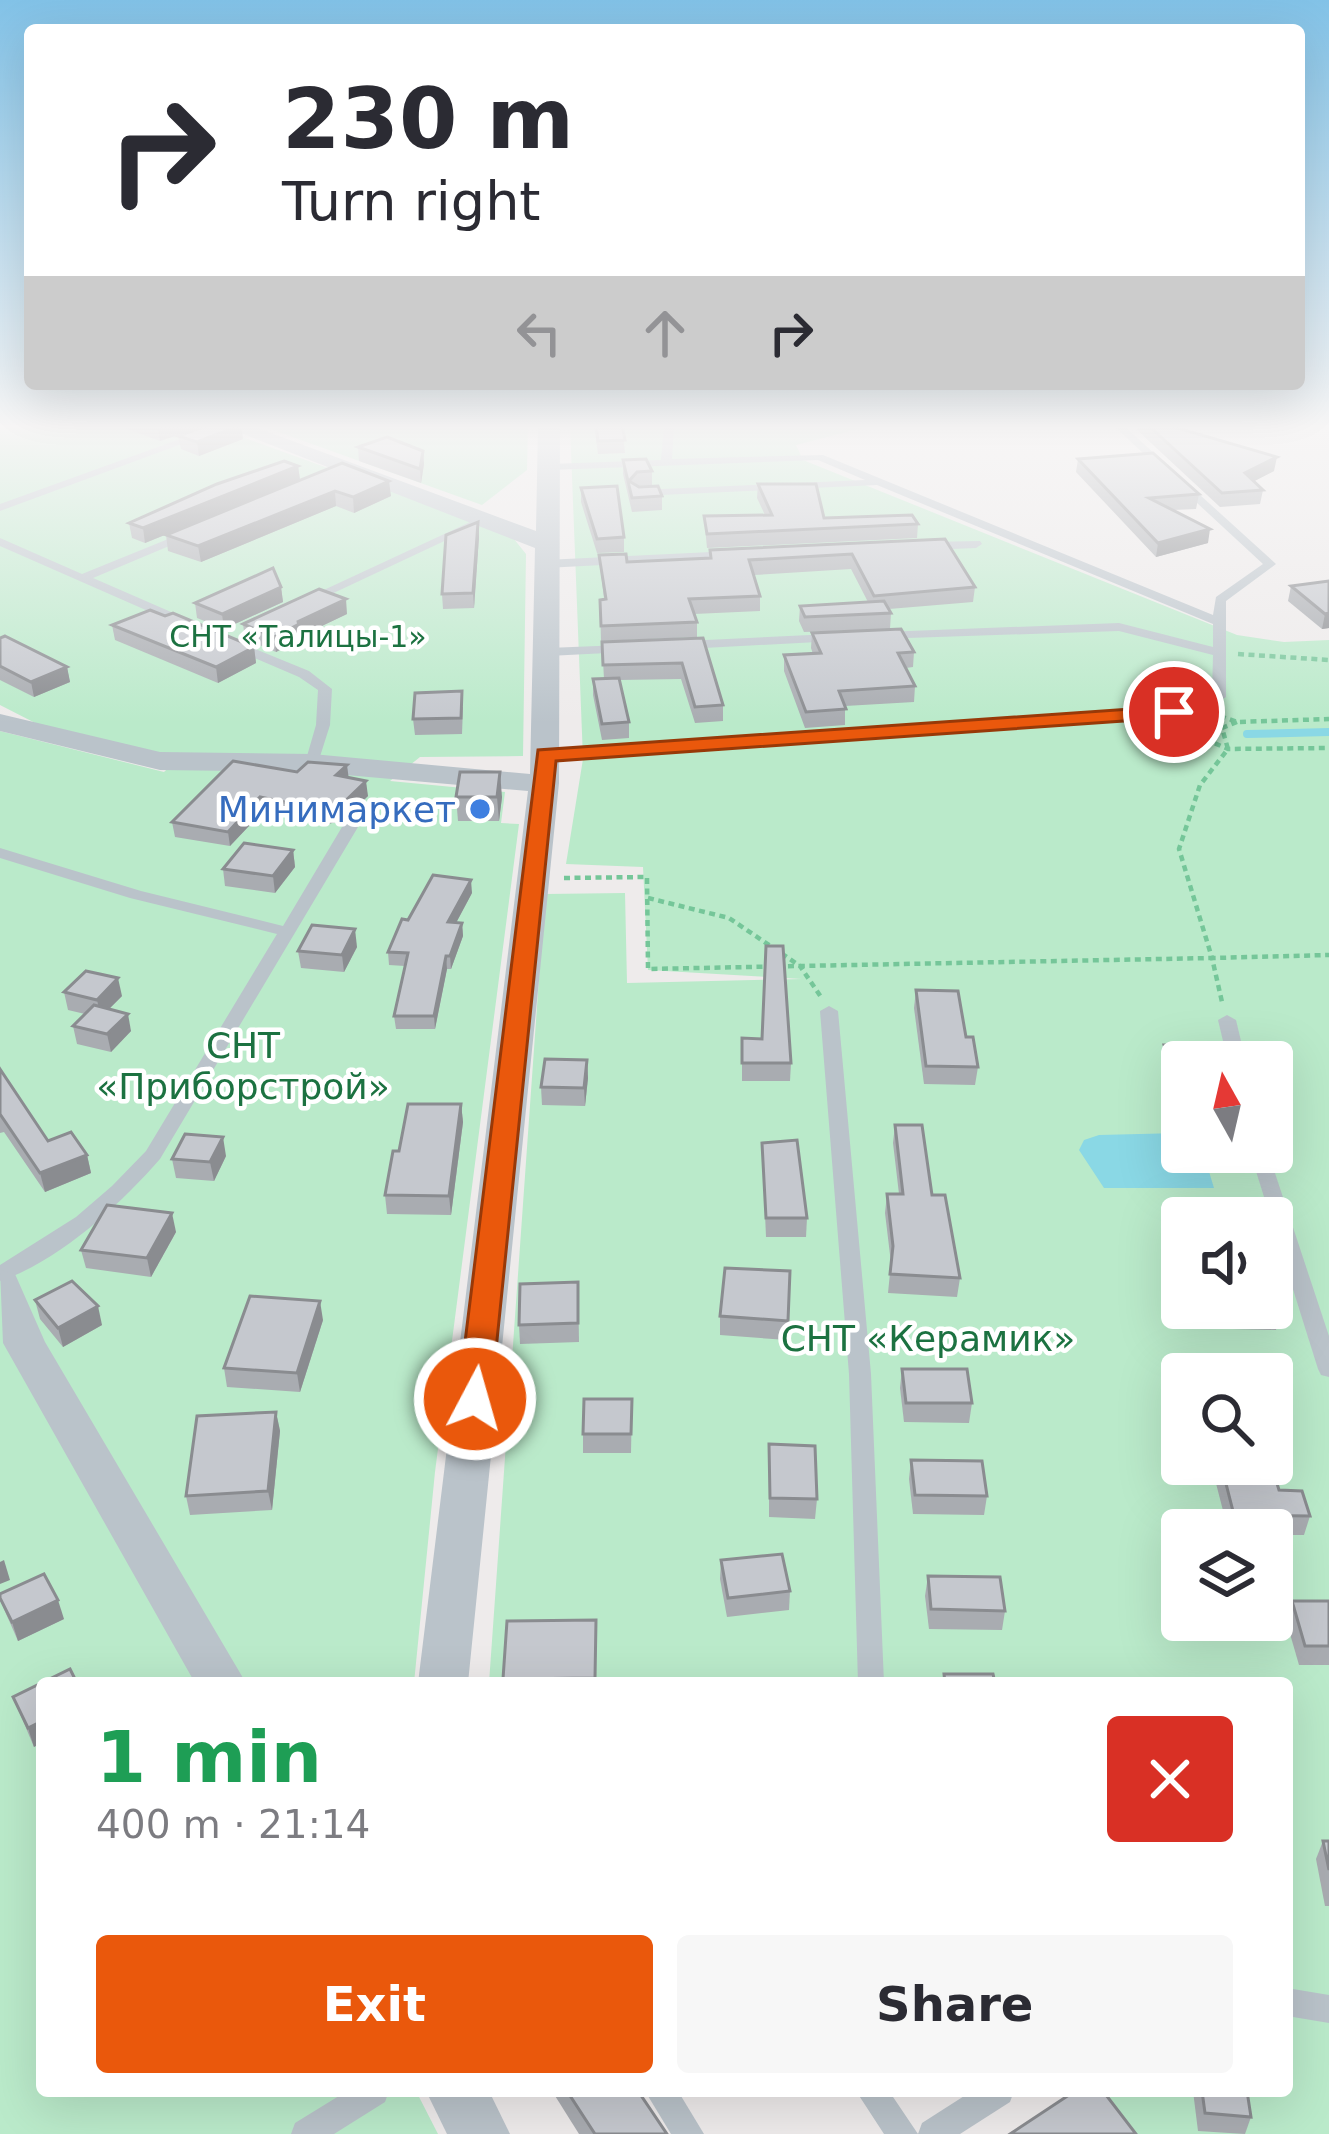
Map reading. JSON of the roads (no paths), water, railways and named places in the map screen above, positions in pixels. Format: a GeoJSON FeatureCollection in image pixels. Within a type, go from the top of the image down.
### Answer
{"type":"FeatureCollection","features":[{"type":"Feature","properties":{"kind":"street"},"geometry":{"type":"LineString","coordinates":[[495,525],[545,553]]}},
{"type":"Feature","properties":{"kind":"street"},"geometry":{"type":"LineString","coordinates":[[444,1677],[545,769],[547,525]]}},
{"type":"Feature","properties":{"kind":"street"},"geometry":{"type":"LineString","coordinates":[[0,722],[39,736],[160,761],[312,763],[457,779],[545,769]]}},
{"type":"Feature","properties":{"kind":"street"},"geometry":{"type":"LineString","coordinates":[[0,1284],[12,1348],[216,1677]]}},
{"type":"Feature","properties":{"kind":"street"},"geometry":{"type":"LineString","coordinates":[[459,2097],[480,2134]]}},
{"type":"Feature","properties":{"kind":"lane"},"geometry":{"type":"LineString","coordinates":[[289,609],[469,525]]}},
{"type":"Feature","properties":{"kind":"lane"},"geometry":{"type":"LineString","coordinates":[[980,525],[1221,623]]}},
{"type":"Feature","properties":{"kind":"lane"},"geometry":{"type":"LineString","coordinates":[[545,769],[1198,709],[1220,697],[1216,652],[1220,600],[1270,564],[1227,525]]}},
{"type":"Feature","properties":{"kind":"lane"},"geometry":{"type":"LineString","coordinates":[[80,579],[204,529]]}},
{"type":"Feature","properties":{"kind":"lane"},"geometry":{"type":"LineString","coordinates":[[0,542],[203,631]]}},
{"type":"Feature","properties":{"kind":"lane"},"geometry":{"type":"LineString","coordinates":[[908,547],[976,544]]}},
{"type":"Feature","properties":{"kind":"lane"},"geometry":{"type":"LineString","coordinates":[[545,553],[749,554]]}},
{"type":"Feature","properties":{"kind":"lane"},"geometry":{"type":"LineString","coordinates":[[872,636],[1119,627],[1216,652]]}},
{"type":"Feature","properties":{"kind":"lane"},"geometry":{"type":"LineString","coordinates":[[245,629],[224,639],[304,674],[325,689],[323,725],[312,763]]}},
{"type":"Feature","properties":{"kind":"lane"},"geometry":{"type":"LineString","coordinates":[[664,646],[849,637]]}},
{"type":"Feature","properties":{"kind":"lane"},"geometry":{"type":"LineString","coordinates":[[548,652],[641,648]]}},
{"type":"Feature","properties":{"kind":"lane"},"geometry":{"type":"LineString","coordinates":[[0,1274],[68,1234],[123,1191],[153,1155],[350,827]]}},
{"type":"Feature","properties":{"kind":"lane"},"geometry":{"type":"LineString","coordinates":[[0,854],[136,895],[284,931]]}},
{"type":"Feature","properties":{"kind":"lane"},"geometry":{"type":"LineString","coordinates":[[829,1011],[860,1374],[871,1677]]}},
{"type":"Feature","properties":{"kind":"lane"},"geometry":{"type":"LineString","coordinates":[[1227,1020],[1232,1041]]}},
{"type":"Feature","properties":{"kind":"lane"},"geometry":{"type":"LineString","coordinates":[[1266,1173],[1329,1370]]}},
{"type":"Feature","properties":{"kind":"lane"},"geometry":{"type":"LineString","coordinates":[[1293,2003],[1329,2009]]}},
{"type":"Feature","properties":{"kind":"lane"},"geometry":{"type":"LineString","coordinates":[[307,2134],[365,2097]]}},
{"type":"Feature","properties":{"kind":"lane"},"geometry":{"type":"LineString","coordinates":[[664,2097],[689,2134]]}},
{"type":"Feature","properties":{"kind":"lane"},"geometry":{"type":"LineString","coordinates":[[875,2097],[903,2134]]}},
{"type":"Feature","properties":{"kind":"lane"},"geometry":{"type":"LineString","coordinates":[[933,2134],[990,2097]]}},
{"type":"Feature","properties":{"kind":"water"},"geometry":{"type":"Polygon","coordinates":[[[1161,1133],[1161,1173],[1209,1173],[1214,1188],[1104,1188],[1079,1150],[1084,1140],[1099,1135],[1161,1133]]]}},
{"type":"Feature","properties":{"kind":"waterway"},"geometry":{"type":"LineString","coordinates":[[1247,734],[1329,732]]}},
{"type":"Feature","properties":{"kind":"place","name":"Минимаркет"},"geometry":{"type":"Point","coordinates":[480,809]}},
{"type":"Feature","properties":{"kind":"park label","name":"СНТ «Талицы-1»"},"geometry":{"type":"Point","coordinates":[298,636]}},
{"type":"Feature","properties":{"kind":"park label","name":"СНТ «Приборстрой»"},"geometry":{"type":"Point","coordinates":[243,1066]}},
{"type":"Feature","properties":{"kind":"park label","name":"СНТ «Керамик»"},"geometry":{"type":"Point","coordinates":[928,1338]}}]}
